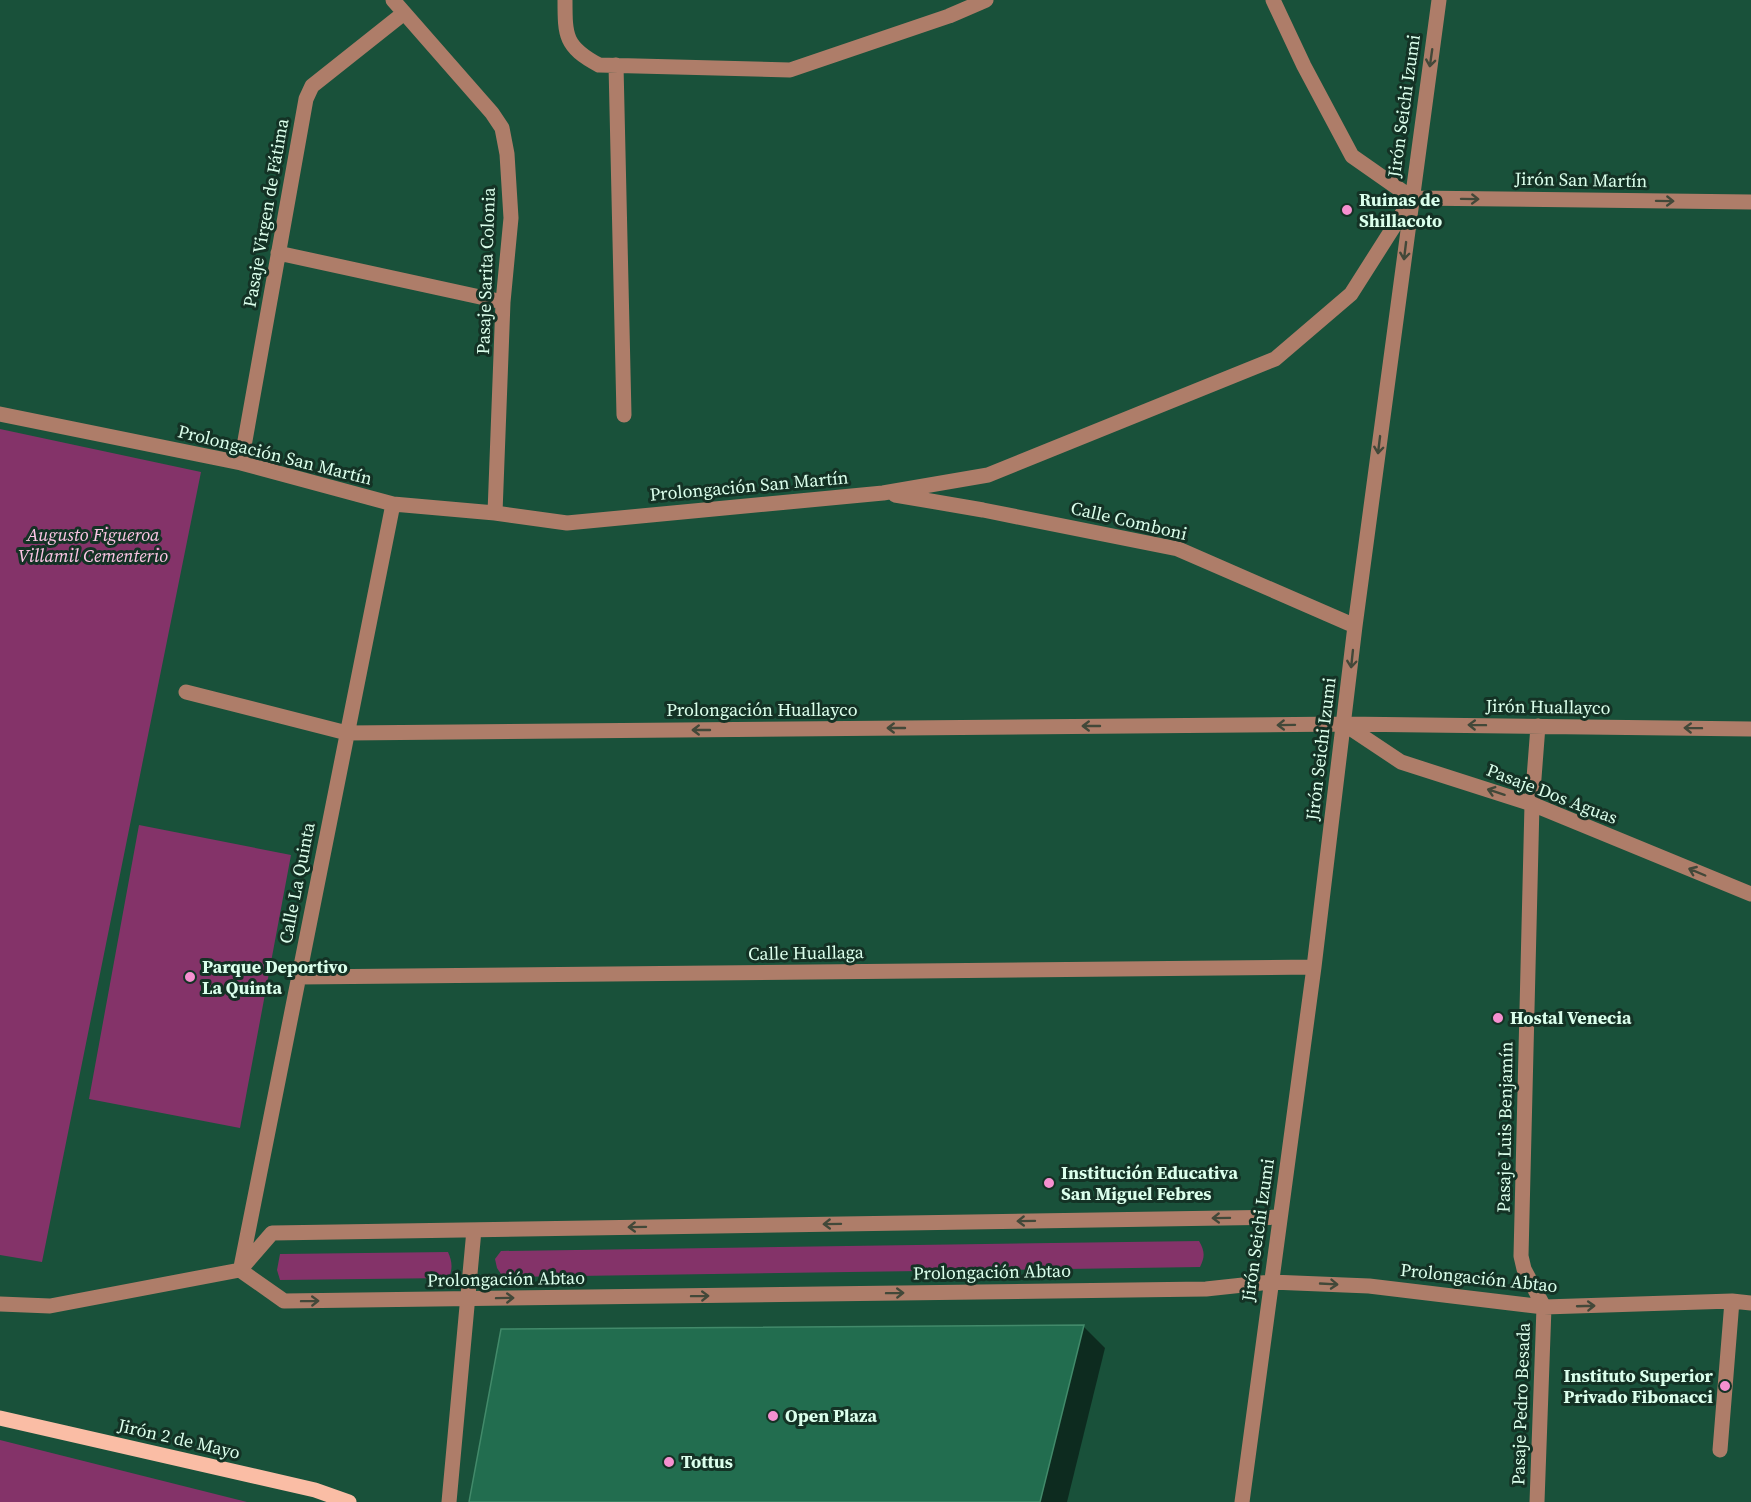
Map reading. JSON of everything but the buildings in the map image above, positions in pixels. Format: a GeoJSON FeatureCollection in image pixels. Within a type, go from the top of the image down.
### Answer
{"type":"FeatureCollection","features":[{"type":"Feature","properties":{"kind":"main road","name":"Jirón 2 de Mayo"},"geometry":{"type":"LineString","coordinates":[[0,1418],[315,1490],[349,1502]]}},
{"type":"Feature","properties":{"kind":"street","name":"Pasaje Sarita Colonia"},"geometry":{"type":"LineString","coordinates":[[393,0],[492,113],[502,128],[507,154],[511,218],[503,302],[495,513]]}},
{"type":"Feature","properties":{"kind":"street"},"geometry":{"type":"LineString","coordinates":[[565,0],[565,21],[569,42],[582,56],[599,65],[790,70],[949,16],[986,0]]}},
{"type":"Feature","properties":{"kind":"street"},"geometry":{"type":"LineString","coordinates":[[1273,0],[1304,66],[1352,156],[1412,198]]}},
{"type":"Feature","properties":{"kind":"street","name":"Jirón Seichi Izumi"},"geometry":{"type":"LineString","coordinates":[[1242,1502],[1314,967],[1355,626],[1439,0]]}},
{"type":"Feature","properties":{"kind":"street","name":"Pasaje Virgen de Fátima"},"geometry":{"type":"LineString","coordinates":[[241,463],[306,99],[312,86],[404,13]]}},
{"type":"Feature","properties":{"kind":"street"},"geometry":{"type":"LineString","coordinates":[[616,65],[624,415]]}},
{"type":"Feature","properties":{"kind":"street","name":"Jirón San Martín"},"geometry":{"type":"LineString","coordinates":[[1412,198],[1751,202]]}},
{"type":"Feature","properties":{"kind":"street","name":"Prolongación San Martín"},"geometry":{"type":"LineString","coordinates":[[0,414],[241,463],[393,504],[495,513],[567,523],[883,493],[988,475],[1275,359],[1351,294],[1412,198]]}},
{"type":"Feature","properties":{"kind":"street"},"geometry":{"type":"LineString","coordinates":[[278,253],[503,302]]}},
{"type":"Feature","properties":{"kind":"street","name":"Calle Comboni"},"geometry":{"type":"LineString","coordinates":[[883,493],[983,510],[1178,549],[1355,626]]}},
{"type":"Feature","properties":{"kind":"street","name":"Calle La Quinta"},"geometry":{"type":"LineString","coordinates":[[240,1270],[393,504]]}},
{"type":"Feature","properties":{"kind":"street","name":"Prolongación Huallayco"},"geometry":{"type":"LineString","coordinates":[[186,692],[347,733],[1344,724]]}},
{"type":"Feature","properties":{"kind":"street","name":"Jirón Huallayco"},"geometry":{"type":"LineString","coordinates":[[1344,724],[1751,729]]}},
{"type":"Feature","properties":{"kind":"street","name":"Pasaje Dos Aguas"},"geometry":{"type":"LineString","coordinates":[[1344,724],[1401,762],[1532,804],[1751,894]]}},
{"type":"Feature","properties":{"kind":"street","name":"Pasaje Luis Benjamín"},"geometry":{"type":"LineString","coordinates":[[1538,726],[1532,804],[1521,1256],[1524,1269],[1544,1307]]}},
{"type":"Feature","properties":{"kind":"street","name":"Calle Huallaga"},"geometry":{"type":"LineString","coordinates":[[299,977],[1314,967]]}},
{"type":"Feature","properties":{"kind":"street"},"geometry":{"type":"LineString","coordinates":[[0,1304],[50,1306],[240,1270],[272,1233],[1280,1217]]}},
{"type":"Feature","properties":{"kind":"street"},"geometry":{"type":"LineString","coordinates":[[449,1502],[474,1230]]}},
{"type":"Feature","properties":{"kind":"street","name":"Prolongación Abtao"},"geometry":{"type":"LineString","coordinates":[[240,1270],[284,1301],[1206,1289],[1271,1282],[1370,1286],[1544,1307],[1732,1301],[1751,1303]]}},
{"type":"Feature","properties":{"kind":"street"},"geometry":{"type":"LineString","coordinates":[[1720,1450],[1732,1301]]}},
{"type":"Feature","properties":{"kind":"street","name":"Pasaje Pedro Besada"},"geometry":{"type":"LineString","coordinates":[[1537,1502],[1544,1307]]}},
{"type":"Feature","properties":{"kind":"green space","name":"Augusto Figueroa Villamil Cementerio"},"geometry":{"type":"Polygon","coordinates":[[[0,429],[201,472],[42,1262],[0,1255],[0,429]]]}},
{"type":"Feature","properties":{"kind":"green space","name":"Parque Deportivo La Quinta"},"geometry":{"type":"Polygon","coordinates":[[[139,825],[291,855],[240,1128],[89,1099],[139,825]]]}},
{"type":"Feature","properties":{"kind":"green space"},"geometry":{"type":"Polygon","coordinates":[[[1199,1241],[1204,1254],[1200,1267],[503,1277],[497,1268],[495,1259],[501,1251],[1199,1241]]]}},
{"type":"Feature","properties":{"kind":"green space"},"geometry":{"type":"Polygon","coordinates":[[[448,1252],[452,1265],[449,1278],[280,1280],[277,1270],[280,1254],[448,1252]]]}},
{"type":"Feature","properties":{"kind":"green space"},"geometry":{"type":"Polygon","coordinates":[[[0,1440],[247,1502],[0,1502],[0,1440]]]}},
{"type":"Feature","properties":{"kind":"place","name":"Ruinas de Shillacoto"},"geometry":{"type":"Point","coordinates":[1347,210]}},
{"type":"Feature","properties":{"kind":"place","name":"Parque Deportivo La Quinta"},"geometry":{"type":"Point","coordinates":[190,977]}},
{"type":"Feature","properties":{"kind":"place","name":"Hostal Venecia"},"geometry":{"type":"Point","coordinates":[1498,1018]}},
{"type":"Feature","properties":{"kind":"place","name":"Institución Educativa San Miguel Febres"},"geometry":{"type":"Point","coordinates":[1049,1183]}},
{"type":"Feature","properties":{"kind":"place","name":"Instituto Superior Privado Fibonacci"},"geometry":{"type":"Point","coordinates":[1725,1386]}},
{"type":"Feature","properties":{"kind":"place","name":"Open Plaza"},"geometry":{"type":"Point","coordinates":[773,1416]}},
{"type":"Feature","properties":{"kind":"place","name":"Tottus"},"geometry":{"type":"Point","coordinates":[669,1462]}}]}
